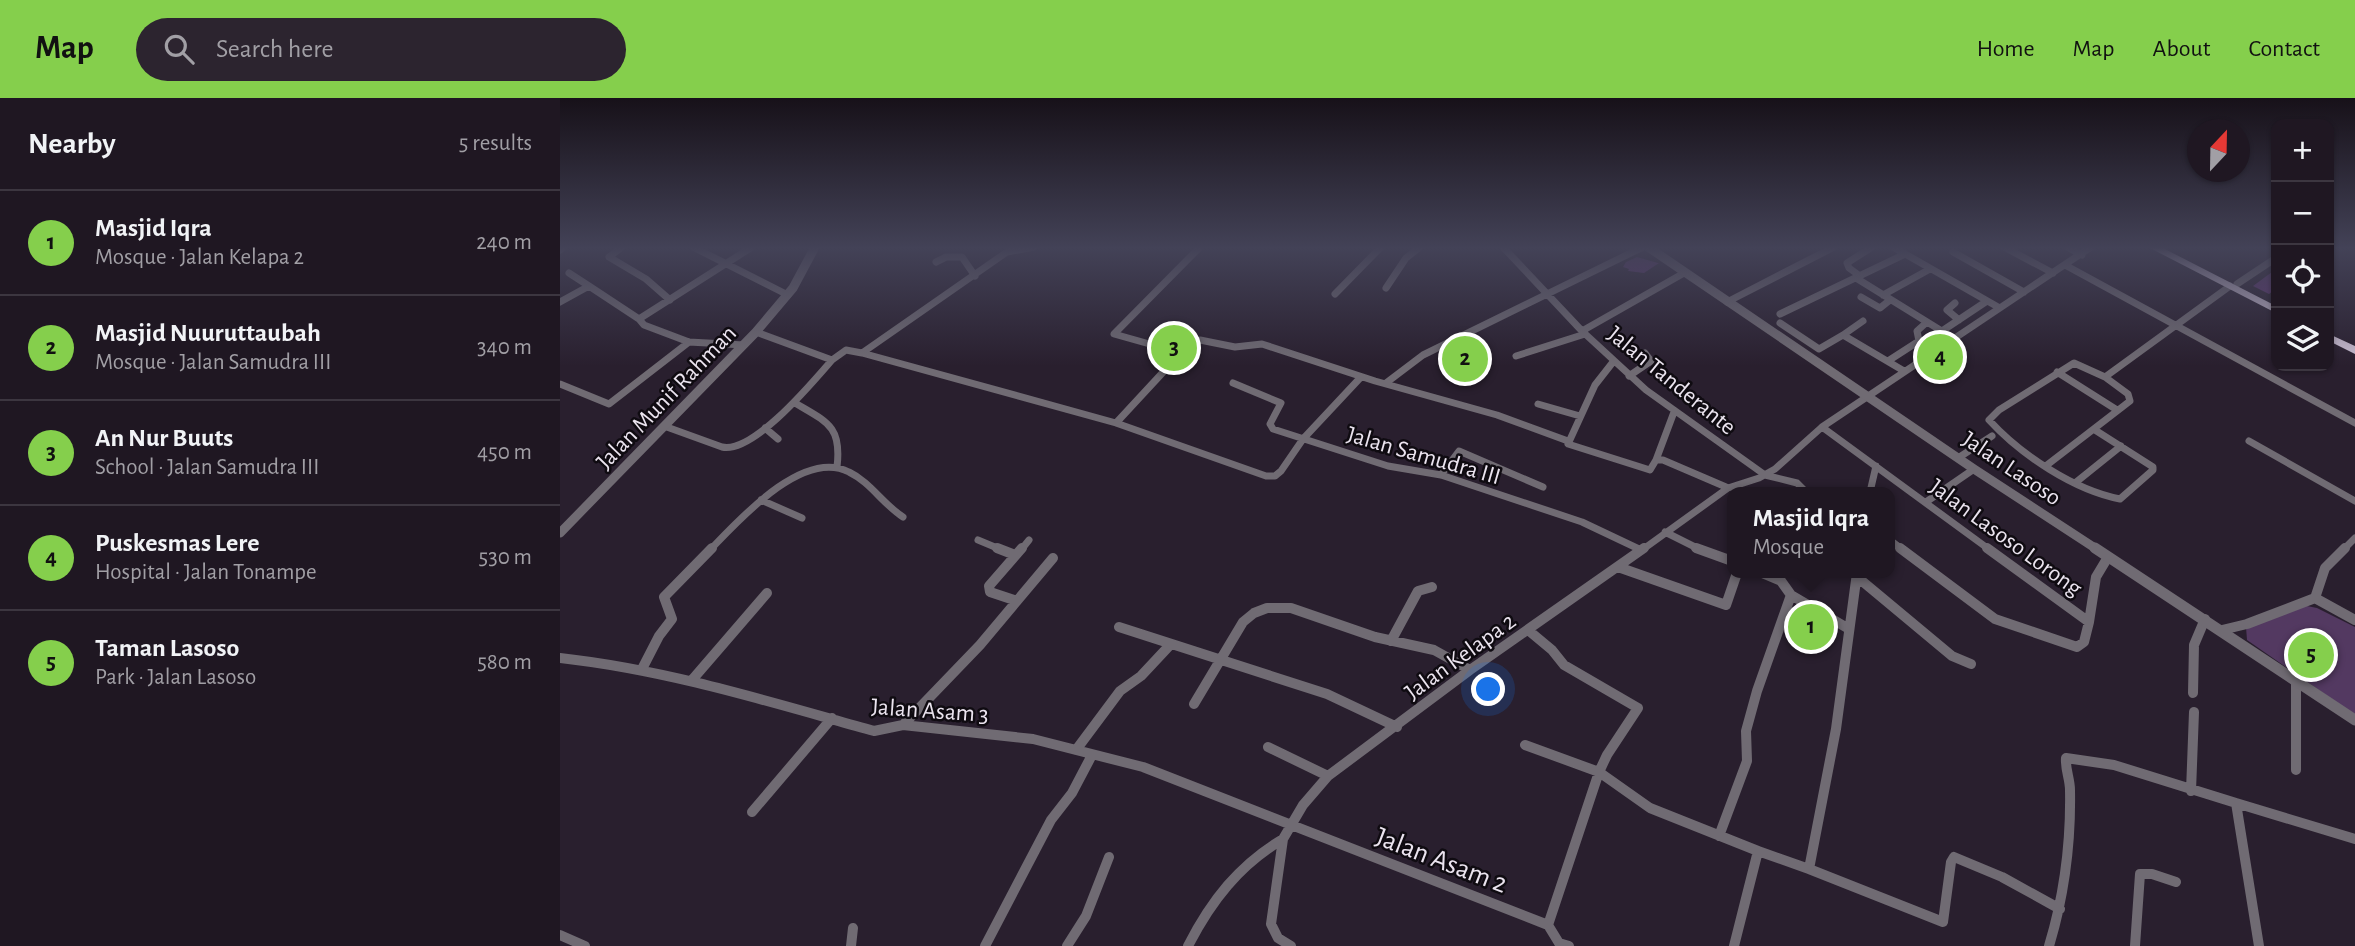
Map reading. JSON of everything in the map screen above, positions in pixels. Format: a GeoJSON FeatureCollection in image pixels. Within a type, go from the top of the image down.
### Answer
{"type":"FeatureCollection","features":[{"type":"Feature","properties":{"kind":"highway"},"geometry":{"type":"LineString","coordinates":[[2237,287],[2271,304]]}},
{"type":"Feature","properties":{"kind":"highway"},"geometry":{"type":"LineString","coordinates":[[2334,334],[2355,345]]}},
{"type":"Feature","properties":{"kind":"highway"},"geometry":{"type":"LineString","coordinates":[[2334,340],[2355,350]]}},
{"type":"Feature","properties":{"kind":"street"},"geometry":{"type":"LineString","coordinates":[[560,302],[586,287]]}},
{"type":"Feature","properties":{"kind":"street"},"geometry":{"type":"LineString","coordinates":[[591,287],[644,325],[689,342],[744,345]]}},
{"type":"Feature","properties":{"kind":"street"},"geometry":{"type":"LineString","coordinates":[[655,287],[670,300]]}},
{"type":"Feature","properties":{"kind":"street"},"geometry":{"type":"LineString","coordinates":[[639,319],[693,287]]}},
{"type":"Feature","properties":{"kind":"street"},"geometry":{"type":"LineString","coordinates":[[770,287],[788,295]]}},
{"type":"Feature","properties":{"kind":"street","name":"Jalan Munif Rahman"},"geometry":{"type":"LineString","coordinates":[[560,533],[744,345],[793,287]]}},
{"type":"Feature","properties":{"kind":"street"},"geometry":{"type":"LineString","coordinates":[[862,353],[959,287]]}},
{"type":"Feature","properties":{"kind":"street"},"geometry":{"type":"LineString","coordinates":[[1161,287],[1114,334],[1178,352]]}},
{"type":"Feature","properties":{"kind":"street"},"geometry":{"type":"LineString","coordinates":[[1335,294],[1342,287]]}},
{"type":"Feature","properties":{"kind":"street","name":"Jalan Tanderante"},"geometry":{"type":"LineString","coordinates":[[1540,287],[1629,376],[1674,412],[1765,475]]}},
{"type":"Feature","properties":{"kind":"street"},"geometry":{"type":"LineString","coordinates":[[1386,383],[1423,355],[1562,287]]}},
{"type":"Feature","properties":{"kind":"street"},"geometry":{"type":"LineString","coordinates":[[1516,356],[1584,332],[1661,287]]}},
{"type":"Feature","properties":{"kind":"street","name":"Jalan Lasoso"},"geometry":{"type":"LineString","coordinates":[[1704,287],[1974,469],[2222,629],[2355,720]]}},
{"type":"Feature","properties":{"kind":"street"},"geometry":{"type":"LineString","coordinates":[[1727,302],[1755,287]]}},
{"type":"Feature","properties":{"kind":"street"},"geometry":{"type":"LineString","coordinates":[[1780,314],[1838,287]]}},
{"type":"Feature","properties":{"kind":"street"},"geometry":{"type":"LineString","coordinates":[[1871,287],[1953,338]]}},
{"type":"Feature","properties":{"kind":"street"},"geometry":{"type":"LineString","coordinates":[[1883,295],[1898,287]]}},
{"type":"Feature","properties":{"kind":"street"},"geometry":{"type":"LineString","coordinates":[[1961,287],[1998,307]]}},
{"type":"Feature","properties":{"kind":"street"},"geometry":{"type":"LineString","coordinates":[[2014,287],[2024,292]]}},
{"type":"Feature","properties":{"kind":"street","name":"Jalan Kelapa 2"},"geometry":{"type":"LineString","coordinates":[[1283,839],[1328,776],[1470,670],[1714,499],[1726,486],[1765,475],[1785,461],[1822,427],[2032,287]]}},
{"type":"Feature","properties":{"kind":"street"},"geometry":{"type":"LineString","coordinates":[[2105,287],[2355,423]]}},
{"type":"Feature","properties":{"kind":"street"},"geometry":{"type":"LineString","coordinates":[[2105,377],[2232,287]]}},
{"type":"Feature","properties":{"kind":"street"},"geometry":{"type":"LineString","coordinates":[[1861,297],[1880,308],[1891,300]]}},
{"type":"Feature","properties":{"kind":"street"},"geometry":{"type":"LineString","coordinates":[[1942,331],[1987,301]]}},
{"type":"Feature","properties":{"kind":"street"},"geometry":{"type":"LineString","coordinates":[[1955,303],[1947,310],[1959,320]]}},
{"type":"Feature","properties":{"kind":"street"},"geometry":{"type":"LineString","coordinates":[[1780,323],[1819,349],[1863,321]]}},
{"type":"Feature","properties":{"kind":"street"},"geometry":{"type":"LineString","coordinates":[[1888,361],[1919,341],[1917,331],[1927,323]]}},
{"type":"Feature","properties":{"kind":"street"},"geometry":{"type":"LineString","coordinates":[[756,332],[832,360]]}},
{"type":"Feature","properties":{"kind":"street"},"geometry":{"type":"LineString","coordinates":[[1843,335],[1904,371]]}},
{"type":"Feature","properties":{"kind":"street"},"geometry":{"type":"LineString","coordinates":[[1116,423],[1170,365],[1178,352],[1200,340],[1235,347],[1257,344],[1328,364],[1361,377],[1497,415],[1568,441],[1571,445],[1650,470],[1674,412]]}},
{"type":"Feature","properties":{"kind":"street"},"geometry":{"type":"LineString","coordinates":[[562,388],[609,404],[689,342]]}},
{"type":"Feature","properties":{"kind":"street"},"geometry":{"type":"LineString","coordinates":[[664,426],[731,449],[742,445],[795,403],[832,360],[846,350],[1116,423],[1266,476],[1275,476],[1303,439],[1361,377]]}},
{"type":"Feature","properties":{"kind":"street"},"geometry":{"type":"LineString","coordinates":[[1629,376],[1651,361],[1645,354]]}},
{"type":"Feature","properties":{"kind":"street"},"geometry":{"type":"LineString","coordinates":[[1568,441],[1595,385],[1613,362]]}},
{"type":"Feature","properties":{"kind":"street"},"geometry":{"type":"LineString","coordinates":[[2047,465],[2095,430],[2130,397],[2105,377],[2074,363],[1989,420],[2047,465],[2075,483],[2105,497],[2120,499],[2153,470],[2150,463],[2095,430]]}},
{"type":"Feature","properties":{"kind":"street"},"geometry":{"type":"LineString","coordinates":[[2057,372],[2117,410]]}},
{"type":"Feature","properties":{"kind":"street","name":"Jalan Samudra III"},"geometry":{"type":"LineString","coordinates":[[1233,383],[1277,399],[1281,405],[1270,424],[1273,429],[1388,466],[1441,475],[1582,522],[1639,549]]}},
{"type":"Feature","properties":{"kind":"street"},"geometry":{"type":"LineString","coordinates":[[795,403],[833,428],[839,435],[837,467]]}},
{"type":"Feature","properties":{"kind":"street"},"geometry":{"type":"LineString","coordinates":[[1538,404],[1580,416]]}},
{"type":"Feature","properties":{"kind":"street","name":"Jalan Lasoso Lorong"},"geometry":{"type":"LineString","coordinates":[[1822,427],[2089,622],[2096,577],[2108,557]]}},
{"type":"Feature","properties":{"kind":"street"},"geometry":{"type":"LineString","coordinates":[[765,428],[778,439]]}},
{"type":"Feature","properties":{"kind":"street"},"geometry":{"type":"LineString","coordinates":[[1958,458],[1992,436]]}},
{"type":"Feature","properties":{"kind":"street"},"geometry":{"type":"LineString","coordinates":[[2249,441],[2355,500]]}},
{"type":"Feature","properties":{"kind":"street"},"geometry":{"type":"LineString","coordinates":[[2075,483],[2120,446]]}},
{"type":"Feature","properties":{"kind":"street"},"geometry":{"type":"LineString","coordinates":[[1441,475],[1455,453],[1459,452],[1543,487]]}},
{"type":"Feature","properties":{"kind":"street"},"geometry":{"type":"LineString","coordinates":[[1656,460],[1673,464],[1726,486]]}},
{"type":"Feature","properties":{"kind":"street"},"geometry":{"type":"LineString","coordinates":[[1871,487],[1876,466]]}},
{"type":"Feature","properties":{"kind":"street"},"geometry":{"type":"LineString","coordinates":[[642,670],[672,619],[664,597],[761,500],[787,481],[814,470],[837,467],[853,474],[883,499],[892,511],[903,517]]}},
{"type":"Feature","properties":{"kind":"street"},"geometry":{"type":"LineString","coordinates":[[1926,502],[1974,469]]}},
{"type":"Feature","properties":{"kind":"street"},"geometry":{"type":"LineString","coordinates":[[1765,475],[1797,483],[1801,487]]}},
{"type":"Feature","properties":{"kind":"street"},"geometry":{"type":"LineString","coordinates":[[761,500],[802,518]]}},
{"type":"Feature","properties":{"kind":"street"},"geometry":{"type":"LineString","coordinates":[[1665,532],[1683,543],[1727,559]]}},
{"type":"Feature","properties":{"kind":"street"},"geometry":{"type":"LineString","coordinates":[[2315,598],[2325,568],[2355,538]]}},
{"type":"Feature","properties":{"kind":"street"},"geometry":{"type":"LineString","coordinates":[[978,540],[1015,555]]}},
{"type":"Feature","properties":{"kind":"street"},"geometry":{"type":"LineString","coordinates":[[1017,601],[989,590],[1029,540]]}},
{"type":"Feature","properties":{"kind":"street"},"geometry":{"type":"LineString","coordinates":[[1895,544],[2003,622],[2077,647],[2084,642],[2089,622]]}},
{"type":"Feature","properties":{"kind":"street"},"geometry":{"type":"LineString","coordinates":[[903,725],[980,645],[1053,558]]}},
{"type":"Feature","properties":{"kind":"street"},"geometry":{"type":"LineString","coordinates":[[1618,567],[1726,604],[1735,578]]}},
{"type":"Feature","properties":{"kind":"street"},"geometry":{"type":"LineString","coordinates":[[1782,578],[1791,595],[1849,629]]}},
{"type":"Feature","properties":{"kind":"street"},"geometry":{"type":"LineString","coordinates":[[1809,869],[1836,729],[1855,578]]}},
{"type":"Feature","properties":{"kind":"street"},"geometry":{"type":"LineString","coordinates":[[1861,578],[1952,656],[1971,664]]}},
{"type":"Feature","properties":{"kind":"street"},"geometry":{"type":"LineString","coordinates":[[1391,641],[1418,591],[1432,587]]}},
{"type":"Feature","properties":{"kind":"street"},"geometry":{"type":"LineString","coordinates":[[692,680],[766,593]]}},
{"type":"Feature","properties":{"kind":"street"},"geometry":{"type":"LineString","coordinates":[[1719,836],[1746,761],[1746,731],[1757,691],[1791,595]]}},
{"type":"Feature","properties":{"kind":"street"},"geometry":{"type":"LineString","coordinates":[[2222,629],[2246,624],[2315,598],[2355,620]]}},
{"type":"Feature","properties":{"kind":"street"},"geometry":{"type":"LineString","coordinates":[[1194,704],[1248,617],[1273,607],[1291,608],[1391,641],[1434,650],[1470,670]]}},
{"type":"Feature","properties":{"kind":"street"},"geometry":{"type":"LineString","coordinates":[[2193,693],[2192,648],[2206,619]]}},
{"type":"Feature","properties":{"kind":"street"},"geometry":{"type":"LineString","coordinates":[[1119,627],[1327,694],[1397,727]]}},
{"type":"Feature","properties":{"kind":"street"},"geometry":{"type":"LineString","coordinates":[[1528,630],[1552,650],[1564,665],[1638,708],[1627,730],[1604,757],[1548,925],[1562,945]]}},
{"type":"Feature","properties":{"kind":"street"},"geometry":{"type":"LineString","coordinates":[[1076,750],[1120,691],[1141,676],[1170,645]]}},
{"type":"Feature","properties":{"kind":"street","name":"Jalan Asam 3"},"geometry":{"type":"LineString","coordinates":[[560,658],[692,680],[874,731],[903,725],[1033,739],[1143,767],[1291,825]]}},
{"type":"Feature","properties":{"kind":"street"},"geometry":{"type":"LineString","coordinates":[[2296,681],[2296,770]]}},
{"type":"Feature","properties":{"kind":"street"},"geometry":{"type":"LineString","coordinates":[[2191,791],[2194,712]]}},
{"type":"Feature","properties":{"kind":"street"},"geometry":{"type":"LineString","coordinates":[[752,811],[832,718]]}},
{"type":"Feature","properties":{"kind":"street"},"geometry":{"type":"LineString","coordinates":[[1525,745],[1599,772],[1650,808],[1943,922],[1951,862],[1954,857],[2002,877],[2060,909]]}},
{"type":"Feature","properties":{"kind":"street"},"geometry":{"type":"LineString","coordinates":[[1268,747],[1328,776]]}},
{"type":"Feature","properties":{"kind":"street"},"geometry":{"type":"LineString","coordinates":[[985,946],[1051,820],[1072,793],[1092,755]]}},
{"type":"Feature","properties":{"kind":"street"},"geometry":{"type":"LineString","coordinates":[[2049,946],[2060,909],[2070,787],[2065,770],[2066,758],[2113,765],[2355,839]]}},
{"type":"Feature","properties":{"kind":"street"},"geometry":{"type":"LineString","coordinates":[[2236,803],[2259,946]]}},
{"type":"Feature","properties":{"kind":"street","name":"Jalan Asam 2"},"geometry":{"type":"LineString","coordinates":[[1291,825],[1548,925]]}},
{"type":"Feature","properties":{"kind":"street"},"geometry":{"type":"LineString","coordinates":[[1188,946],[1213,901],[1257,856],[1283,839]]}},
{"type":"Feature","properties":{"kind":"street"},"geometry":{"type":"LineString","coordinates":[[1283,839],[1271,924],[1273,934],[1291,946]]}},
{"type":"Feature","properties":{"kind":"street"},"geometry":{"type":"LineString","coordinates":[[1734,946],[1758,851]]}},
{"type":"Feature","properties":{"kind":"street"},"geometry":{"type":"LineString","coordinates":[[1067,946],[1086,916],[1109,857]]}},
{"type":"Feature","properties":{"kind":"street"},"geometry":{"type":"LineString","coordinates":[[2135,946],[2140,874],[2152,874],[2176,882]]}},
{"type":"Feature","properties":{"kind":"street"},"geometry":{"type":"LineString","coordinates":[[851,946],[853,928]]}},
{"type":"Feature","properties":{"kind":"street"},"geometry":{"type":"LineString","coordinates":[[560,934],[585,946]]}},
{"type":"Feature","properties":{"kind":"shaded area"},"geometry":{"type":"Polygon","coordinates":[[[2302,605],[2317,608],[2355,627],[2355,715],[2247,640],[2246,627],[2302,605]]]}},
{"type":"Feature","properties":{"kind":"building"},"geometry":{"type":"Polygon","coordinates":[[[2254,287],[2271,287],[2269,294],[2254,287]]]}},
{"type":"Feature","properties":{"kind":"building"},"geometry":{"type":"Polygon","coordinates":[[[1465,349],[1479,362],[1464,369],[1451,355],[1465,349]]]}},
{"type":"Feature","properties":{"kind":"building"},"geometry":{"type":"Polygon","coordinates":[[[1808,614],[1827,628],[1815,639],[1796,625],[1808,614]]]}},
{"type":"Feature","properties":{"kind":"place","name":"An Nur Buuts"},"geometry":{"type":"Point","coordinates":[1174,348]}},
{"type":"Feature","properties":{"kind":"place","name":"Puskesmas Lere"},"geometry":{"type":"Point","coordinates":[1940,357]}},
{"type":"Feature","properties":{"kind":"place","name":"Masjid Nuuruttaubah"},"geometry":{"type":"Point","coordinates":[1465,359]}},
{"type":"Feature","properties":{"kind":"place","name":"Masjid Iqra"},"geometry":{"type":"Point","coordinates":[1811,627]}},
{"type":"Feature","properties":{"kind":"place","name":"Taman Lasoso"},"geometry":{"type":"Point","coordinates":[2311,655]}}]}
